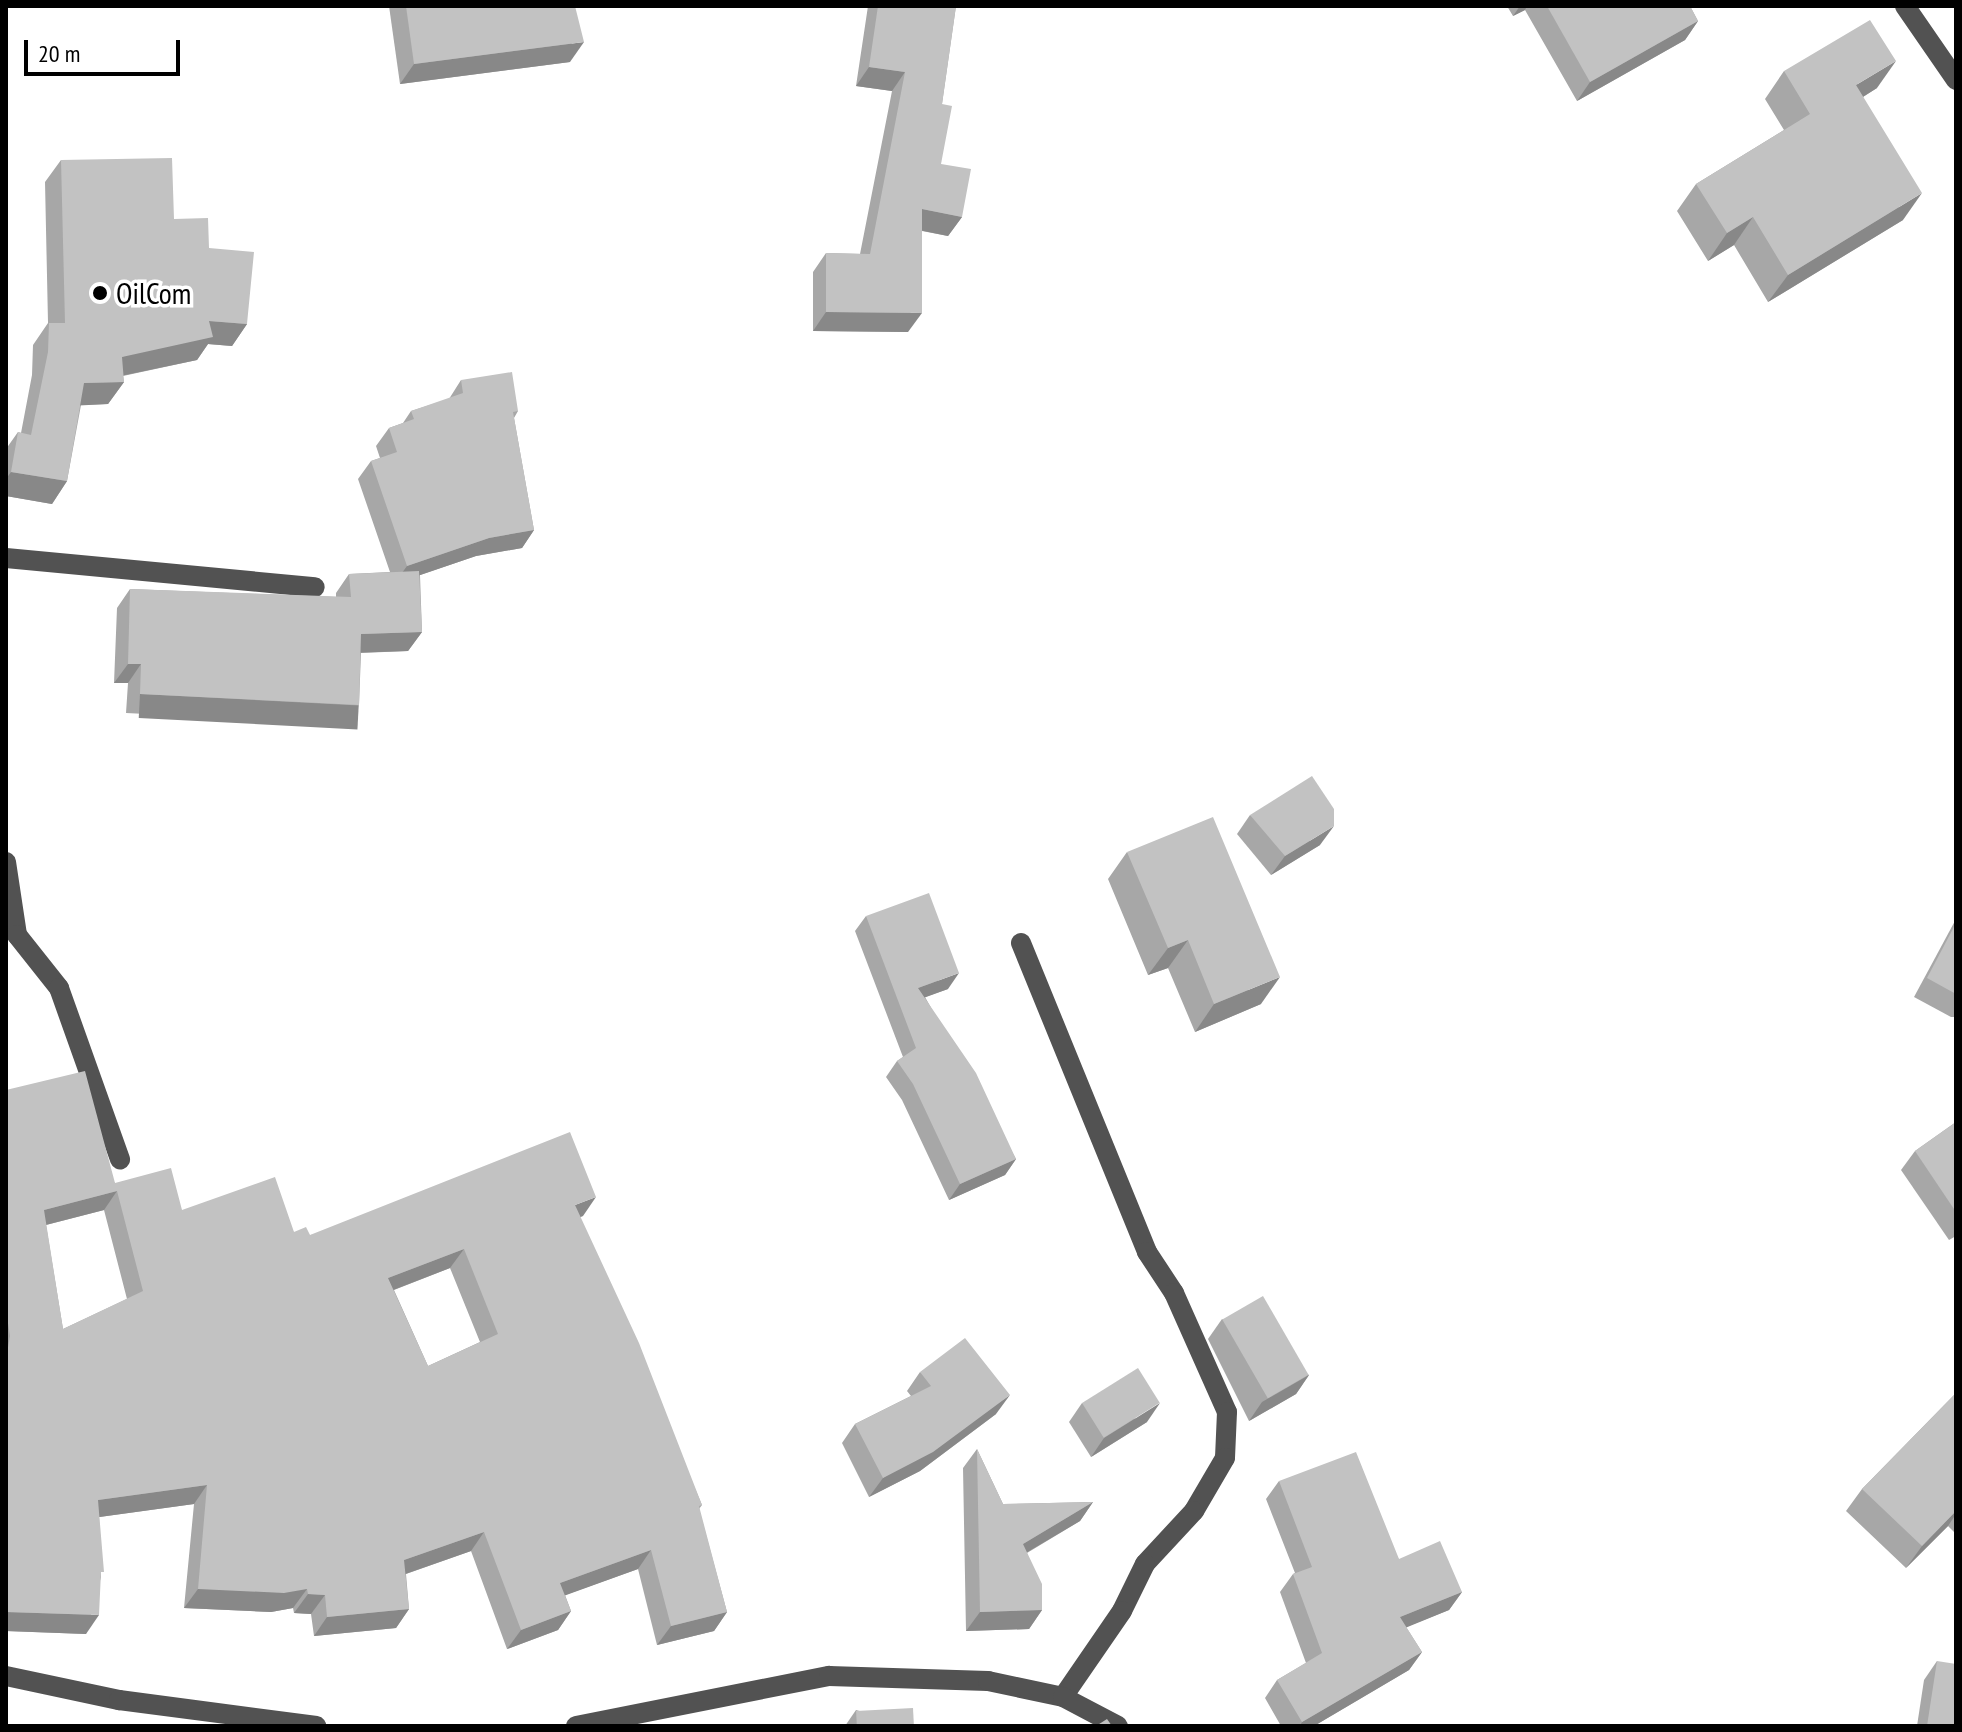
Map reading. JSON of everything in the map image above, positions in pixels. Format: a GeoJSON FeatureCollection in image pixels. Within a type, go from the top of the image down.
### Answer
{"type":"FeatureCollection","features":[{"type":"Feature","properties":{"kind":"street"},"geometry":{"type":"LineString","coordinates":[[1905,6],[1956,80]]}},
{"type":"Feature","properties":{"kind":"street"},"geometry":{"type":"LineString","coordinates":[[6,558],[315,587]]}},
{"type":"Feature","properties":{"kind":"street"},"geometry":{"type":"LineString","coordinates":[[6,862],[17,935],[59,988],[120,1159]]}},
{"type":"Feature","properties":{"kind":"street"},"geometry":{"type":"LineString","coordinates":[[1021,943],[1137,1228],[1174,1293],[1227,1412],[1225,1458],[1194,1511],[1145,1564],[1122,1611],[1063,1697]]}},
{"type":"Feature","properties":{"kind":"street"},"geometry":{"type":"LineString","coordinates":[[6,1676],[119,1700],[316,1726]]}},
{"type":"Feature","properties":{"kind":"street"},"geometry":{"type":"LineString","coordinates":[[576,1726],[829,1676],[988,1681],[1063,1697],[1118,1726]]}},
{"type":"Feature","properties":{"kind":"building"},"geometry":{"type":"Polygon","coordinates":[[[406,6],[575,6],[584,42],[414,64],[406,6]]]}},
{"type":"Feature","properties":{"kind":"building"},"geometry":{"type":"Polygon","coordinates":[[[878,6],[956,6],[942,104],[952,106],[941,164],[971,169],[962,217],[922,209],[922,313],[826,312],[826,253],[870,254],[905,72],[869,67],[878,6]]]}},
{"type":"Feature","properties":{"kind":"building"},"geometry":{"type":"Polygon","coordinates":[[[1547,6],[1690,6],[1698,21],[1590,82],[1547,6]]]}},
{"type":"Feature","properties":{"kind":"building"},"geometry":{"type":"Polygon","coordinates":[[[1870,20],[1896,61],[1856,85],[1922,193],[1788,275],[1753,217],[1727,233],[1696,184],[1810,114],[1784,71],[1870,20]]]}},
{"type":"Feature","properties":{"kind":"building"},"geometry":{"type":"Polygon","coordinates":[[[172,158],[174,219],[208,218],[209,248],[254,252],[247,324],[209,321],[213,337],[122,357],[124,382],[84,383],[67,481],[11,472],[18,432],[31,435],[48,352],[49,323],[65,323],[61,160],[172,158]]]}},
{"type":"Feature","properties":{"kind":"building"},"geometry":{"type":"Polygon","coordinates":[[[512,372],[518,411],[513,412],[534,530],[489,538],[407,566],[371,461],[397,452],[389,428],[414,419],[411,411],[463,393],[461,380],[512,372]]]}},
{"type":"Feature","properties":{"kind":"building"},"geometry":{"type":"Polygon","coordinates":[[[419,571],[422,632],[361,634],[359,705],[140,694],[141,664],[128,664],[130,589],[351,597],[349,574],[419,571]]]}},
{"type":"Feature","properties":{"kind":"building"},"geometry":{"type":"Polygon","coordinates":[[[1312,776],[1334,809],[1334,826],[1285,856],[1250,815],[1312,776]]]}},
{"type":"Feature","properties":{"kind":"building"},"geometry":{"type":"Polygon","coordinates":[[[1213,817],[1280,977],[1214,1004],[1188,940],[1168,948],[1127,852],[1213,817]]]}},
{"type":"Feature","properties":{"kind":"building"},"geometry":{"type":"Polygon","coordinates":[[[929,893],[959,973],[918,988],[976,1073],[1016,1159],[960,1184],[913,1084],[897,1061],[916,1048],[866,916],[929,893]]]}},
{"type":"Feature","properties":{"kind":"building"},"geometry":{"type":"Polygon","coordinates":[[[1956,923],[1956,994],[1927,978],[1956,923]]]}},
{"type":"Feature","properties":{"kind":"building"},"geometry":{"type":"Polygon","coordinates":[[[85,1071],[115,1183],[171,1168],[182,1210],[275,1177],[294,1232],[306,1227],[310,1235],[570,1132],[596,1197],[575,1205],[639,1343],[702,1505],[699,1506],[727,1612],[671,1626],[651,1550],[560,1583],[571,1611],[521,1630],[484,1532],[404,1560],[409,1609],[327,1617],[325,1595],[308,1594],[307,1589],[284,1593],[198,1589],[207,1485],[98,1500],[104,1572],[101,1572],[99,1615],[6,1612],[6,1359],[10,1336],[6,1310],[6,1090],[85,1071]],[[117,1191],[44,1210],[63,1329],[143,1291],[117,1191]],[[464,1249],[388,1278],[428,1366],[498,1334],[464,1249]]]}},
{"type":"Feature","properties":{"kind":"building"},"geometry":{"type":"Polygon","coordinates":[[[1956,1122],[1956,1212],[1915,1151],[1956,1122]]]}},
{"type":"Feature","properties":{"kind":"building"},"geometry":{"type":"Polygon","coordinates":[[[1263,1296],[1308,1375],[1268,1398],[1222,1320],[1263,1296]]]}},
{"type":"Feature","properties":{"kind":"building"},"geometry":{"type":"Polygon","coordinates":[[[965,1338],[1010,1395],[933,1452],[883,1478],[855,1424],[931,1386],[920,1372],[965,1338]]]}},
{"type":"Feature","properties":{"kind":"building"},"geometry":{"type":"Polygon","coordinates":[[[1138,1368],[1160,1403],[1104,1438],[1082,1403],[1138,1368]]]}},
{"type":"Feature","properties":{"kind":"building"},"geometry":{"type":"Polygon","coordinates":[[[1956,1393],[1956,1511],[1922,1546],[1862,1489],[1956,1393]]]}},
{"type":"Feature","properties":{"kind":"building"},"geometry":{"type":"Polygon","coordinates":[[[977,1449],[1003,1504],[1093,1502],[1023,1544],[1042,1584],[1042,1610],[980,1612],[977,1449]]]}},
{"type":"Feature","properties":{"kind":"building"},"geometry":{"type":"Polygon","coordinates":[[[1356,1452],[1399,1559],[1440,1541],[1462,1592],[1400,1617],[1422,1652],[1302,1722],[1277,1680],[1322,1653],[1293,1574],[1312,1567],[1279,1481],[1356,1452]]]}},
{"type":"Feature","properties":{"kind":"building"},"geometry":{"type":"Polygon","coordinates":[[[1937,1661],[1956,1664],[1956,1726],[1927,1726],[1937,1661]]]}},
{"type":"Feature","properties":{"kind":"building"},"geometry":{"type":"Polygon","coordinates":[[[913,1708],[914,1726],[857,1726],[856,1711],[913,1708]]]}},
{"type":"Feature","properties":{"kind":"building"},"geometry":{"type":"Polygon","coordinates":[[[1107,1719],[1112,1726],[1096,1726],[1107,1719]]]}},
{"type":"Feature","properties":{"kind":"place","name":"OilCom"},"geometry":{"type":"Point","coordinates":[100,293]}}]}
